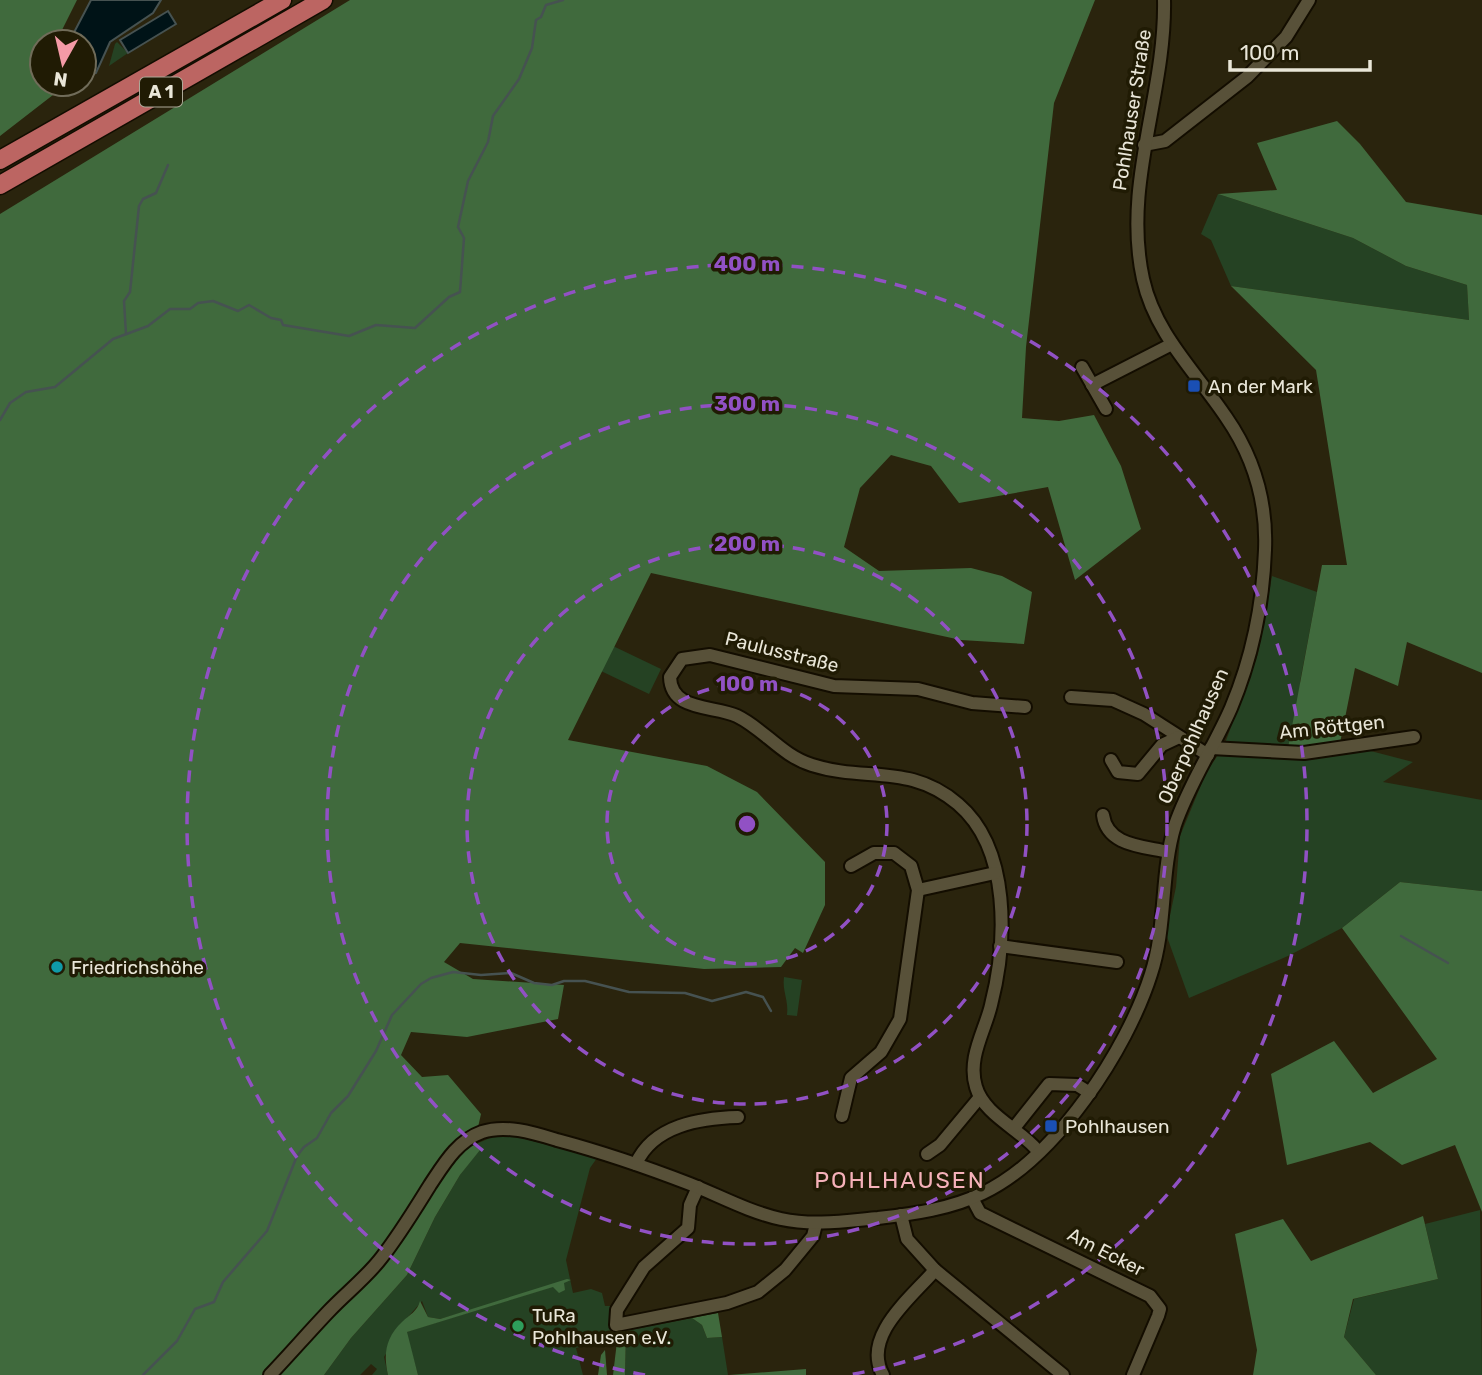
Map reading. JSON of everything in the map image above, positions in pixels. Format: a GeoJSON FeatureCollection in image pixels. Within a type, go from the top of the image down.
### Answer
{"type":"FeatureCollection","features":[{"type":"Feature","properties":{"kind":"highway","name":"A 1"},"geometry":{"type":"LineString","coordinates":[[0,160],[282,0]]}},
{"type":"Feature","properties":{"kind":"highway","name":"A 1"},"geometry":{"type":"LineString","coordinates":[[0,185],[323,0]]}},
{"type":"Feature","properties":{"kind":"street","name":"Pohlhauser Straße"},"geometry":{"type":"LineString","coordinates":[[1164,0],[1161,57],[1144,145],[1137,205],[1142,275],[1149,299],[1172,344],[1222,410],[1245,449],[1263,508],[1265,553]]}},
{"type":"Feature","properties":{"kind":"street"},"geometry":{"type":"LineString","coordinates":[[1144,145],[1165,141],[1247,77],[1279,46],[1309,0]]}},
{"type":"Feature","properties":{"kind":"street"},"geometry":{"type":"LineString","coordinates":[[1092,385],[1172,344]]}},
{"type":"Feature","properties":{"kind":"street"},"geometry":{"type":"LineString","coordinates":[[1082,367],[1106,410]]}},
{"type":"Feature","properties":{"kind":"street","name":"Oberpohlhausen"},"geometry":{"type":"LineString","coordinates":[[270,1375],[380,1260],[448,1158],[464,1142],[480,1133],[499,1129],[536,1134],[636,1164],[756,1212],[816,1224],[901,1215],[972,1198],[997,1186],[1038,1150],[1090,1093],[1123,1041],[1152,974],[1159,945],[1168,852],[1178,817],[1231,706],[1250,653],[1260,602],[1265,553]]}},
{"type":"Feature","properties":{"kind":"street","name":"Paulusstraße"},"geometry":{"type":"LineString","coordinates":[[980,1097],[972,1069],[991,1005],[1000,946],[995,873],[990,849],[976,824],[961,807],[937,789],[895,774],[829,769],[801,761],[737,716],[682,701],[672,691],[670,677],[682,659],[710,655],[834,687],[918,689],[972,703],[1025,707]]}},
{"type":"Feature","properties":{"kind":"street"},"geometry":{"type":"LineString","coordinates":[[1070,697],[1113,700],[1144,713],[1179,737],[1209,752]]}},
{"type":"Feature","properties":{"kind":"street","name":"Oberpohlhausen"},"geometry":{"type":"LineString","coordinates":[[1111,760],[1118,772],[1138,774],[1162,745],[1179,737]]}},
{"type":"Feature","properties":{"kind":"street","name":"Am Röttgen"},"geometry":{"type":"LineString","coordinates":[[1209,752],[1304,753],[1415,737]]}},
{"type":"Feature","properties":{"kind":"street"},"geometry":{"type":"LineString","coordinates":[[1103,815],[1109,833],[1118,840],[1168,852]]}},
{"type":"Feature","properties":{"kind":"street"},"geometry":{"type":"LineString","coordinates":[[842,1116],[851,1078],[881,1052],[900,1019],[918,890],[911,866],[894,853],[874,853],[851,866]]}},
{"type":"Feature","properties":{"kind":"street"},"geometry":{"type":"LineString","coordinates":[[918,890],[995,873]]}},
{"type":"Feature","properties":{"kind":"street"},"geometry":{"type":"LineString","coordinates":[[1000,946],[1069,962],[1116,962]]}},
{"type":"Feature","properties":{"kind":"street"},"geometry":{"type":"LineString","coordinates":[[1014,1128],[1049,1084],[1077,1085],[1090,1093]]}},
{"type":"Feature","properties":{"kind":"street"},"geometry":{"type":"LineString","coordinates":[[927,1154],[940,1145],[980,1097],[1038,1150]]}},
{"type":"Feature","properties":{"kind":"street"},"geometry":{"type":"LineString","coordinates":[[636,1164],[649,1143],[675,1128],[696,1120],[738,1117]]}},
{"type":"Feature","properties":{"kind":"street"},"geometry":{"type":"LineString","coordinates":[[698,1187],[690,1205],[684,1235],[644,1267],[621,1301],[616,1325],[727,1303],[758,1292],[785,1270],[813,1236],[816,1224]]}},
{"type":"Feature","properties":{"kind":"street","name":"Am Ecker"},"geometry":{"type":"LineString","coordinates":[[972,1198],[980,1213],[1063,1251],[1150,1296],[1157,1303],[1160,1309],[1158,1317],[1133,1375]]}},
{"type":"Feature","properties":{"kind":"street"},"geometry":{"type":"LineString","coordinates":[[901,1215],[907,1239],[935,1270],[1063,1375]]}},
{"type":"Feature","properties":{"kind":"street"},"geometry":{"type":"LineString","coordinates":[[883,1375],[876,1352],[878,1340],[935,1270]]}},
{"type":"Feature","properties":{"kind":"green space"},"geometry":{"type":"Polygon","coordinates":[[[0,0],[77,0],[63,28],[28,28],[28,98],[49,98],[0,136],[0,0]]]}},
{"type":"Feature","properties":{"kind":"green space"},"geometry":{"type":"Polygon","coordinates":[[[350,0],[1095,0],[1054,103],[1026,347],[1022,418],[1059,421],[1094,415],[1121,466],[1141,529],[1075,580],[1048,487],[959,503],[931,466],[891,455],[860,488],[844,547],[879,571],[971,568],[1002,576],[1032,592],[1024,644],[961,640],[651,573],[568,740],[707,766],[757,792],[825,862],[825,905],[803,953],[795,948],[781,967],[704,969],[460,943],[444,962],[473,979],[564,985],[558,1019],[467,1037],[411,1032],[401,1055],[422,1077],[448,1075],[481,1114],[474,1145],[480,1150],[460,1175],[435,1217],[407,1275],[351,1338],[324,1375],[0,1375],[0,214],[350,0]]]}},
{"type":"Feature","properties":{"kind":"green space"},"geometry":{"type":"Polygon","coordinates":[[[117,42],[128,53],[109,66],[115,44],[117,42]]]}},
{"type":"Feature","properties":{"kind":"green space"},"geometry":{"type":"Polygon","coordinates":[[[1337,121],[1360,144],[1406,202],[1482,215],[1482,673],[1407,642],[1398,686],[1355,668],[1340,743],[1306,749],[1288,748],[1322,565],[1347,565],[1316,370],[1231,286],[1469,320],[1467,285],[1406,266],[1353,238],[1218,194],[1277,190],[1257,143],[1337,121]]]}},
{"type":"Feature","properties":{"kind":"green space"},"geometry":{"type":"Polygon","coordinates":[[[1218,194],[1353,238],[1406,266],[1467,285],[1469,320],[1231,286],[1211,240],[1201,234],[1218,194]]]}},
{"type":"Feature","properties":{"kind":"green space"},"geometry":{"type":"Polygon","coordinates":[[[1272,576],[1317,592],[1300,682],[1340,743],[1413,762],[1383,782],[1482,800],[1482,891],[1400,882],[1342,928],[1288,956],[1189,998],[1166,934],[1176,887],[1180,836],[1206,773],[1224,746],[1258,654],[1272,576]]]}},
{"type":"Feature","properties":{"kind":"green space"},"geometry":{"type":"Polygon","coordinates":[[[613,646],[661,669],[649,694],[601,671],[613,646]]]}},
{"type":"Feature","properties":{"kind":"green space"},"geometry":{"type":"Polygon","coordinates":[[[1400,882],[1482,891],[1482,1212],[1455,1145],[1402,1165],[1370,1142],[1287,1165],[1271,1074],[1334,1041],[1373,1093],[1437,1059],[1342,928],[1400,882]]]}},
{"type":"Feature","properties":{"kind":"green space"},"geometry":{"type":"Polygon","coordinates":[[[784,977],[802,980],[797,1016],[787,1015],[784,977]]]}},
{"type":"Feature","properties":{"kind":"green space"},"geometry":{"type":"Polygon","coordinates":[[[514,1136],[597,1158],[590,1168],[566,1260],[573,1293],[591,1289],[602,1293],[605,1306],[615,1306],[609,1339],[576,1348],[583,1375],[418,1375],[406,1332],[564,1283],[440,1319],[428,1317],[422,1301],[407,1318],[384,1357],[388,1375],[372,1375],[377,1369],[371,1364],[360,1375],[324,1375],[351,1338],[407,1275],[435,1217],[460,1175],[479,1150],[474,1145],[492,1137],[514,1136]]]}},
{"type":"Feature","properties":{"kind":"green space"},"geometry":{"type":"Polygon","coordinates":[[[1480,1210],[1482,1375],[1376,1375],[1344,1337],[1354,1299],[1438,1279],[1425,1224],[1480,1210]]]}},
{"type":"Feature","properties":{"kind":"green space"},"geometry":{"type":"Polygon","coordinates":[[[1423,1216],[1438,1279],[1353,1299],[1344,1337],[1376,1375],[1253,1375],[1257,1350],[1235,1234],[1283,1219],[1311,1261],[1423,1216]]]}},
{"type":"Feature","properties":{"kind":"green space"},"geometry":{"type":"Polygon","coordinates":[[[571,1280],[564,1283],[565,1290],[559,1293],[553,1287],[407,1332],[418,1375],[388,1375],[386,1353],[389,1340],[420,1301],[428,1317],[440,1319],[571,1280]]]}},
{"type":"Feature","properties":{"kind":"green space"},"geometry":{"type":"Polygon","coordinates":[[[718,1313],[722,1337],[707,1338],[702,1325],[692,1318],[718,1313]]]}},
{"type":"Feature","properties":{"kind":"green space"},"geometry":{"type":"Polygon","coordinates":[[[692,1318],[702,1325],[707,1338],[722,1337],[728,1375],[625,1375],[626,1331],[692,1318]]]}},
{"type":"Feature","properties":{"kind":"green space"},"geometry":{"type":"Polygon","coordinates":[[[626,1331],[625,1375],[613,1375],[618,1333],[626,1331]]]}},
{"type":"Feature","properties":{"kind":"green space"},"geometry":{"type":"Polygon","coordinates":[[[605,1350],[607,1375],[598,1375],[601,1355],[605,1350]]]}},
{"type":"Feature","properties":{"kind":"green space"},"geometry":{"type":"Polygon","coordinates":[[[806,1369],[806,1375],[729,1375],[806,1369]]]}},
{"type":"Feature","properties":{"kind":"shaded area"},"geometry":{"type":"Polygon","coordinates":[[[91,0],[161,0],[153,13],[110,42],[98,69],[98,28],[76,28],[91,0]]]}},
{"type":"Feature","properties":{"kind":"shaded area"},"geometry":{"type":"Polygon","coordinates":[[[168,11],[176,24],[128,53],[120,40],[168,11]]]}},
{"type":"Feature","properties":{"kind":"waterway"},"geometry":{"type":"LineString","coordinates":[[0,420],[10,403],[26,392],[55,387],[113,339],[148,326],[170,309],[190,309],[198,303],[213,301],[238,311],[249,305],[271,318],[281,320],[283,325],[349,336],[376,325],[415,328],[449,297],[460,292],[464,238],[458,227],[468,181],[488,142],[493,116],[519,79],[532,48],[536,20],[541,17],[546,5],[563,0]]}},
{"type":"Feature","properties":{"kind":"waterway"},"geometry":{"type":"LineString","coordinates":[[126,334],[124,301],[130,292],[139,206],[143,199],[156,193],[168,165]]}},
{"type":"Feature","properties":{"kind":"waterway"},"geometry":{"type":"LineString","coordinates":[[1401,936],[1448,963]]}},
{"type":"Feature","properties":{"kind":"waterway"},"geometry":{"type":"LineString","coordinates":[[143,1375],[177,1341],[195,1309],[214,1302],[223,1282],[267,1231],[297,1156],[317,1138],[331,1113],[348,1096],[376,1051],[392,1015],[421,984],[431,978],[453,972],[481,975],[511,973],[534,983],[552,985],[564,981],[585,981],[629,992],[685,993],[712,1001],[746,992],[763,997],[771,1011]]}},
{"type":"Feature","properties":{"kind":"place","name":"An der Mark"},"geometry":{"type":"Point","coordinates":[1194,386]}},
{"type":"Feature","properties":{"kind":"place","name":"Friedrichshöhe"},"geometry":{"type":"Point","coordinates":[57,967]}},
{"type":"Feature","properties":{"kind":"place","name":"Pohlhausen"},"geometry":{"type":"Point","coordinates":[1051,1126]}},
{"type":"Feature","properties":{"kind":"place","name":"TuRa Pohlhausen e.V."},"geometry":{"type":"Point","coordinates":[518,1326]}},
{"type":"Feature","properties":{"kind":"district","name":"POHLHAUSEN"},"geometry":{"type":"Point","coordinates":[900,1180]}}]}
